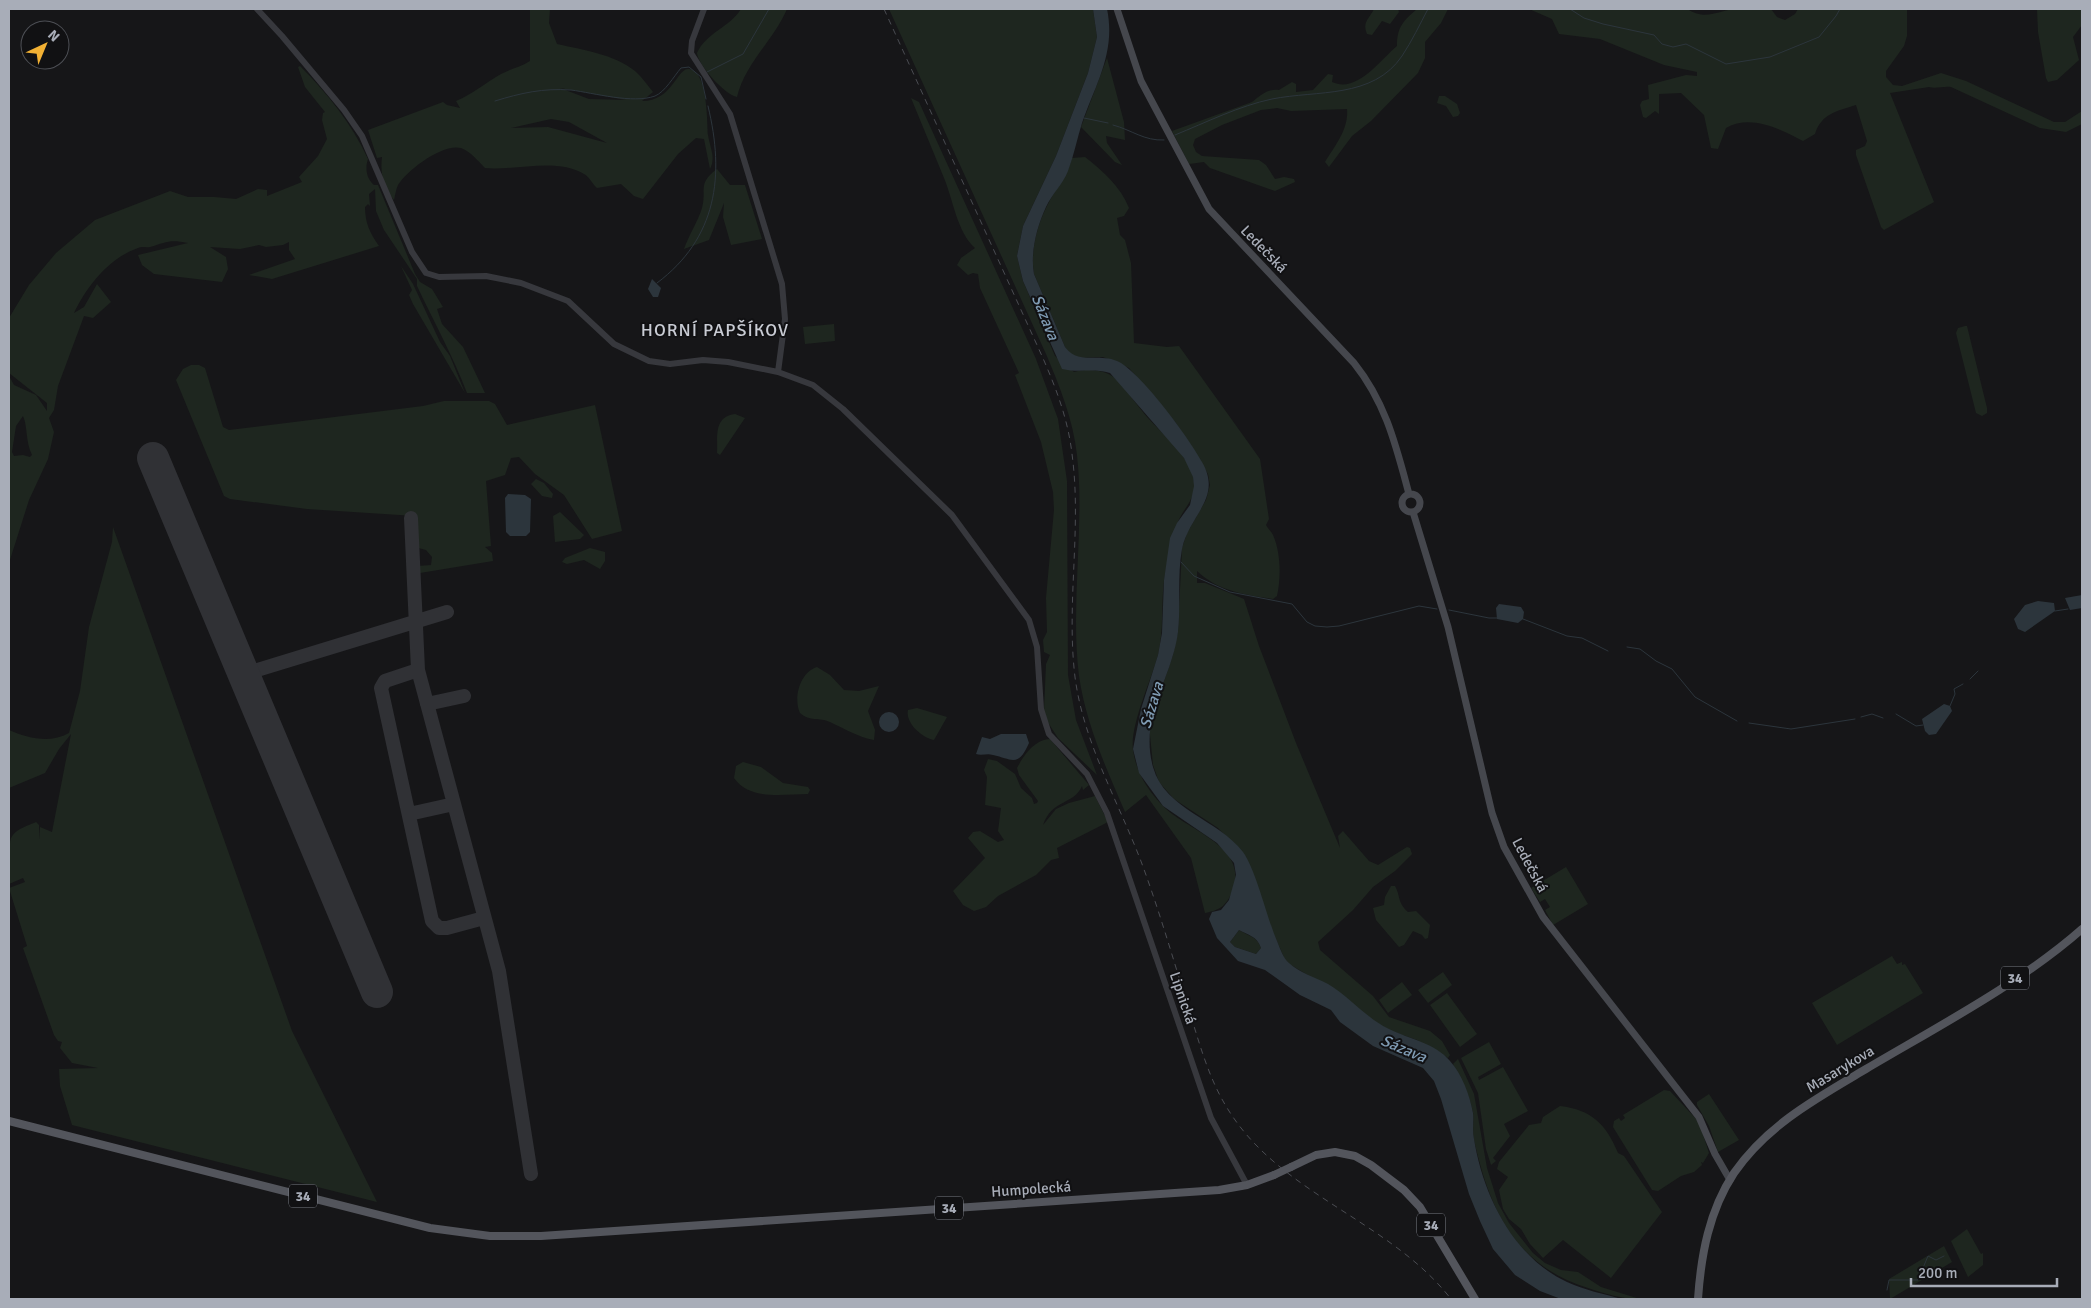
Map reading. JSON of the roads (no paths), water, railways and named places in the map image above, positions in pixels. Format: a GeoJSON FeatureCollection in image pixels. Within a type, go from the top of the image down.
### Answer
{"type":"FeatureCollection","features":[{"type":"Feature","properties":{"kind":"main road","name":"Ledečská"},"geometry":{"type":"LineString","coordinates":[[1117,9],[1141,81],[1209,209],[1348,356],[1367,380],[1382,404],[1409,494]]}},
{"type":"Feature","properties":{"kind":"main road","name":"Ledečská"},"geometry":{"type":"LineString","coordinates":[[1409,494],[1416,496],[1419,501],[1418,509],[1413,512],[1405,510],[1402,505],[1404,498],[1409,494]]}},
{"type":"Feature","properties":{"kind":"main road","name":"Ledečská"},"geometry":{"type":"LineString","coordinates":[[1413,512],[1448,627],[1492,813],[1504,848],[1543,917],[1699,1117],[1717,1159],[1730,1180]]}},
{"type":"Feature","properties":{"kind":"main road","name":"Masarykova"},"geometry":{"type":"LineString","coordinates":[[1698,1299],[1708,1233],[1719,1202],[1730,1180],[1760,1141],[1788,1117],[2024,973],[2082,929]]}},
{"type":"Feature","properties":{"kind":"main road","name":"Humpolecká"},"geometry":{"type":"LineString","coordinates":[[9,1121],[398,1220],[460,1233],[534,1236],[1199,1192],[1248,1185],[1316,1156],[1335,1152],[1356,1156],[1404,1190],[1420,1207],[1475,1299]]}},
{"type":"Feature","properties":{"kind":"street"},"geometry":{"type":"LineString","coordinates":[[257,9],[326,88],[362,136],[412,252],[426,273],[439,278],[486,276],[521,283],[568,301],[614,344],[649,361],[670,364],[702,360],[728,362],[778,372],[785,312],[782,284],[730,114],[691,53],[692,41],[704,9]]}},
{"type":"Feature","properties":{"kind":"street","name":"Lipnická"},"geometry":{"type":"LineString","coordinates":[[778,372],[813,385],[827,394],[952,516],[1029,620],[1037,647],[1041,708],[1049,734],[1087,774],[1107,813],[1211,1118],[1248,1185]]}},
{"type":"Feature","properties":{"kind":"water","name":"Sázava"},"geometry":{"type":"Polygon","coordinates":[[[1093,9],[1107,9],[1109,39],[1103,67],[1082,123],[1068,171],[1048,202],[1043,214],[1035,240],[1033,266],[1034,274],[1065,347],[1076,356],[1117,361],[1138,377],[1176,422],[1196,451],[1207,475],[1209,486],[1207,496],[1191,526],[1182,549],[1178,632],[1170,666],[1153,714],[1150,731],[1153,767],[1159,782],[1180,804],[1220,831],[1243,852],[1257,882],[1273,931],[1287,961],[1298,970],[1336,989],[1381,1024],[1437,1050],[1454,1066],[1462,1079],[1470,1100],[1473,1113],[1474,1139],[1485,1181],[1493,1202],[1516,1241],[1548,1271],[1567,1282],[1587,1290],[1622,1299],[1561,1299],[1540,1291],[1515,1275],[1493,1249],[1480,1221],[1469,1194],[1434,1081],[1423,1068],[1373,1046],[1340,1022],[1331,1010],[1300,995],[1265,970],[1238,961],[1217,938],[1209,919],[1212,912],[1221,910],[1229,900],[1236,875],[1234,863],[1217,843],[1163,806],[1139,773],[1133,749],[1141,709],[1158,655],[1162,633],[1164,580],[1170,538],[1177,523],[1190,505],[1194,486],[1193,477],[1184,458],[1110,373],[1062,369],[1023,281],[1017,256],[1023,226],[1056,156],[1088,73],[1097,37],[1093,9]],[[1239,930],[1230,942],[1235,947],[1256,954],[1261,948],[1255,938],[1239,930]]]}},
{"type":"Feature","properties":{"kind":"water"},"geometry":{"type":"Polygon","coordinates":[[[652,279],[661,288],[658,297],[653,297],[648,289],[652,279]]]}},
{"type":"Feature","properties":{"kind":"water"},"geometry":{"type":"Polygon","coordinates":[[[508,494],[525,495],[531,499],[530,532],[526,536],[510,536],[506,532],[505,498],[508,494]]]}},
{"type":"Feature","properties":{"kind":"water"},"geometry":{"type":"Polygon","coordinates":[[[2082,595],[2082,608],[2070,610],[2065,598],[2082,595]]]}},
{"type":"Feature","properties":{"kind":"water"},"geometry":{"type":"Polygon","coordinates":[[[2038,601],[2054,603],[2055,611],[2025,632],[2018,629],[2014,619],[2025,605],[2038,601]]]}},
{"type":"Feature","properties":{"kind":"water"},"geometry":{"type":"Polygon","coordinates":[[[1499,604],[1521,607],[1524,612],[1523,619],[1518,623],[1497,619],[1496,608],[1499,604]]]}},
{"type":"Feature","properties":{"kind":"water"},"geometry":{"type":"Polygon","coordinates":[[[1944,704],[1950,706],[1952,711],[1936,734],[1929,735],[1925,731],[1922,719],[1944,704]]]}},
{"type":"Feature","properties":{"kind":"water"},"geometry":{"type":"Polygon","coordinates":[[[889,712],[896,715],[899,722],[896,729],[889,732],[882,729],[879,722],[882,715],[889,712]]]}},
{"type":"Feature","properties":{"kind":"water"},"geometry":{"type":"Polygon","coordinates":[[[1001,734],[1026,734],[1029,743],[1018,759],[1010,760],[991,754],[976,754],[982,737],[990,739],[1001,734]]]}},
{"type":"Feature","properties":{"kind":"waterway"},"geometry":{"type":"LineString","coordinates":[[707,72],[743,54],[769,9]]}},
{"type":"Feature","properties":{"kind":"waterway"},"geometry":{"type":"LineString","coordinates":[[1175,135],[1260,102],[1289,96],[1343,90],[1376,80],[1390,70],[1402,56],[1428,9]]}},
{"type":"Feature","properties":{"kind":"waterway"},"geometry":{"type":"LineString","coordinates":[[1570,9],[1584,18],[1603,24],[1654,35],[1662,44],[1673,47],[1686,44],[1726,64],[1770,57],[1819,37],[1840,9]]}},
{"type":"Feature","properties":{"kind":"waterway"},"geometry":{"type":"LineString","coordinates":[[495,101],[542,90],[571,90],[613,97],[646,98],[659,94],[681,68],[689,67],[701,77],[706,99]]}},
{"type":"Feature","properties":{"kind":"waterway"},"geometry":{"type":"LineString","coordinates":[[657,283],[677,265],[693,246],[704,226],[711,204],[715,181],[716,157],[708,106]]}},
{"type":"Feature","properties":{"kind":"waterway"},"geometry":{"type":"LineString","coordinates":[[1084,118],[1108,123]]}},
{"type":"Feature","properties":{"kind":"waterway"},"geometry":{"type":"LineString","coordinates":[[1113,125],[1150,139],[1164,140]]}},
{"type":"Feature","properties":{"kind":"waterway"},"geometry":{"type":"LineString","coordinates":[[1181,562],[1194,576],[1230,592],[1292,604],[1307,622],[1315,626],[1339,626],[1419,606],[1437,609]]}},
{"type":"Feature","properties":{"kind":"waterway"},"geometry":{"type":"LineString","coordinates":[[2055,611],[2068,609]]}},
{"type":"Feature","properties":{"kind":"waterway"},"geometry":{"type":"LineString","coordinates":[[1449,610],[1497,618]]}},
{"type":"Feature","properties":{"kind":"waterway"},"geometry":{"type":"LineString","coordinates":[[1523,619],[1567,636],[1582,638],[1608,651]]}},
{"type":"Feature","properties":{"kind":"waterway"},"geometry":{"type":"LineString","coordinates":[[1627,647],[1640,649],[1656,661],[1672,669],[1695,697],[1737,721]]}},
{"type":"Feature","properties":{"kind":"waterway"},"geometry":{"type":"LineString","coordinates":[[1970,679],[1978,671]]}},
{"type":"Feature","properties":{"kind":"waterway"},"geometry":{"type":"LineString","coordinates":[[1950,706],[1955,694],[1954,689],[1963,684]]}},
{"type":"Feature","properties":{"kind":"waterway"},"geometry":{"type":"LineString","coordinates":[[1861,717],[1872,714],[1883,718]]}},
{"type":"Feature","properties":{"kind":"waterway"},"geometry":{"type":"LineString","coordinates":[[1896,714],[1916,726],[1923,725]]}},
{"type":"Feature","properties":{"kind":"waterway"},"geometry":{"type":"LineString","coordinates":[[1749,723],[1791,729],[1855,719]]}},
{"type":"Feature","properties":{"kind":"waterway"},"geometry":{"type":"LineString","coordinates":[[1887,1290],[1889,1280],[1918,1280],[1928,1256],[1936,1260],[1944,1256]]}},
{"type":"Feature","properties":{"kind":"railway"},"geometry":{"type":"LineString","coordinates":[[884,9],[1042,356],[1061,404],[1068,428],[1075,482],[1072,621],[1075,677],[1080,703],[1095,753],[1146,875],[1210,1075],[1229,1111],[1251,1140],[1277,1165],[1306,1187],[1398,1249],[1426,1272],[1451,1299]]}},
{"type":"Feature","properties":{"kind":"district","name":"HORNÍ PAPŠÍKOV"},"geometry":{"type":"Point","coordinates":[715,330]}}]}
